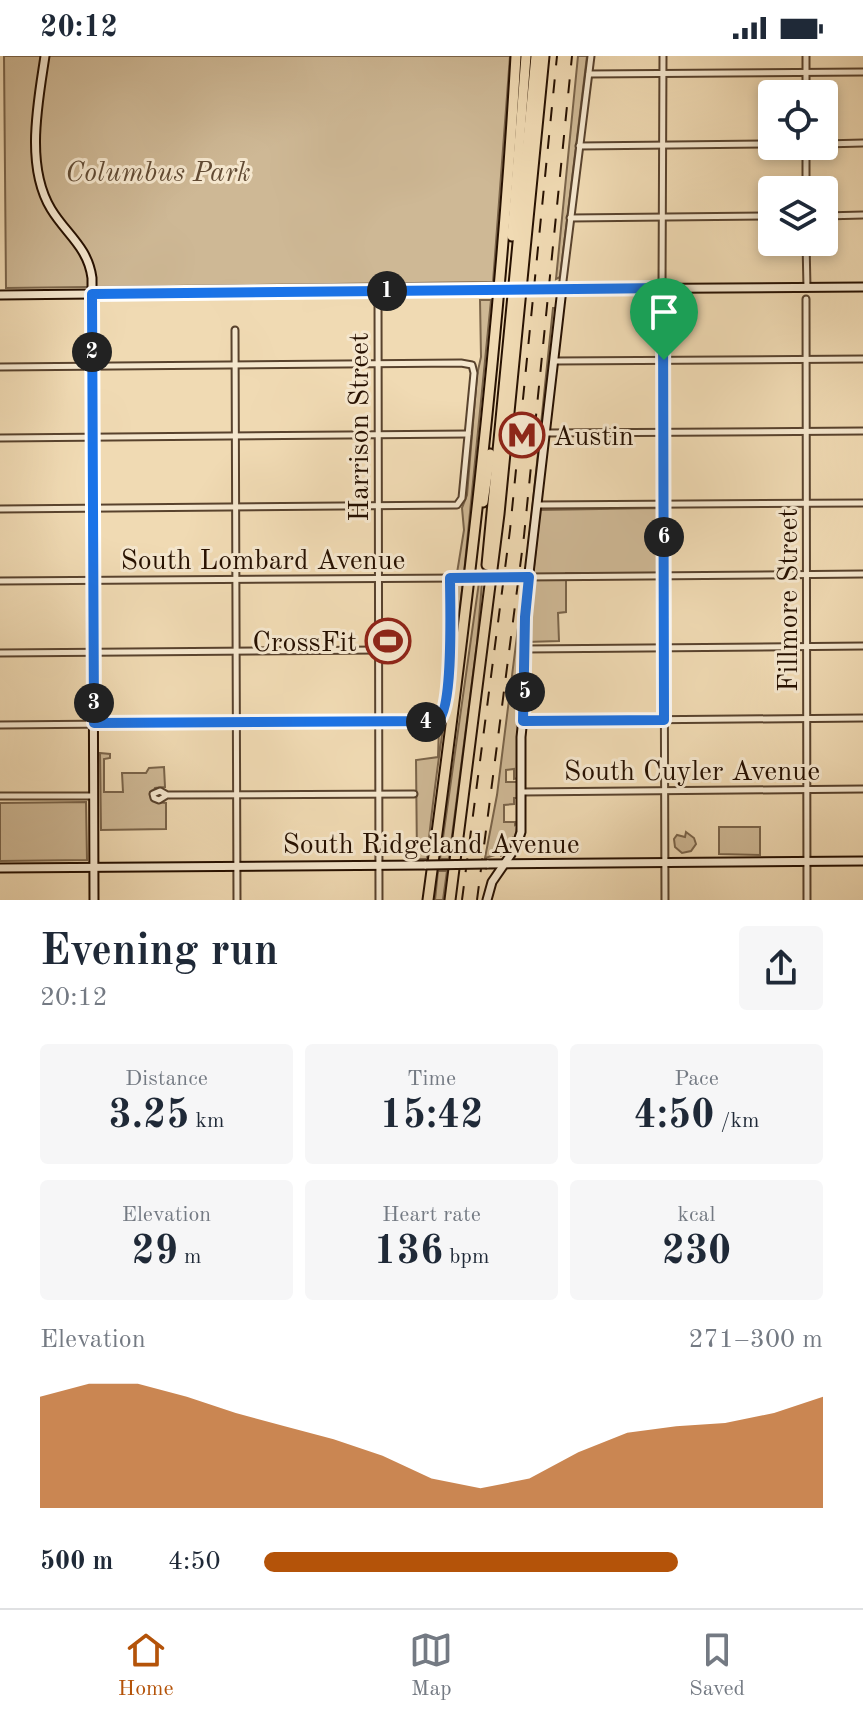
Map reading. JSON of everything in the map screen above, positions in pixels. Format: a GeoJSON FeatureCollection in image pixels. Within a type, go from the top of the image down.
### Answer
{"type":"FeatureCollection","features":[{"type":"Feature","properties":{"kind":"highway"},"geometry":{"type":"LineString","coordinates":[[428,900],[474,533],[500,275],[516,56]]}},
{"type":"Feature","properties":{"kind":"highway"},"geometry":{"type":"LineString","coordinates":[[488,605],[488,545],[526,56]]}},
{"type":"Feature","properties":{"kind":"highway"},"geometry":{"type":"LineString","coordinates":[[474,533],[483,503],[491,446],[536,56]]}},
{"type":"Feature","properties":{"kind":"highway"},"geometry":{"type":"LineString","coordinates":[[450,900],[501,499],[544,56]]}},
{"type":"Feature","properties":{"kind":"street"},"geometry":{"type":"LineString","coordinates":[[45,56],[37,130],[40,180],[51,209],[74,236],[91,271],[94,900]]}},
{"type":"Feature","properties":{"kind":"street"},"geometry":{"type":"LineString","coordinates":[[487,900],[492,882],[521,837],[527,577],[555,361],[558,289],[591,56]]}},
{"type":"Feature","properties":{"kind":"street"},"geometry":{"type":"LineString","coordinates":[[663,56],[665,900]]}},
{"type":"Feature","properties":{"kind":"street"},"geometry":{"type":"LineString","coordinates":[[806,56],[806,80]]}},
{"type":"Feature","properties":{"kind":"street"},"geometry":{"type":"LineString","coordinates":[[589,74],[863,72]]}},
{"type":"Feature","properties":{"kind":"street"},"geometry":{"type":"LineString","coordinates":[[838,144],[863,143]]}},
{"type":"Feature","properties":{"kind":"street"},"geometry":{"type":"LineString","coordinates":[[579,146],[758,144]]}},
{"type":"Feature","properties":{"kind":"street"},"geometry":{"type":"LineString","coordinates":[[838,216],[863,215]]}},
{"type":"Feature","properties":{"kind":"street"},"geometry":{"type":"LineString","coordinates":[[570,218],[758,216]]}},
{"type":"Feature","properties":{"kind":"street"},"geometry":{"type":"LineString","coordinates":[[806,256],[807,288]]}},
{"type":"Feature","properties":{"kind":"street"},"geometry":{"type":"LineString","coordinates":[[0,295],[863,287]]}},
{"type":"Feature","properties":{"kind":"street","name":"Harrison Street"},"geometry":{"type":"LineString","coordinates":[[378,291],[379,900]]}},
{"type":"Feature","properties":{"kind":"street","name":"Fillmore Street"},"geometry":{"type":"LineString","coordinates":[[806,299],[807,900]]}},
{"type":"Feature","properties":{"kind":"street"},"geometry":{"type":"LineString","coordinates":[[235,330],[237,900]]}},
{"type":"Feature","properties":{"kind":"street"},"geometry":{"type":"LineString","coordinates":[[555,361],[863,359]]}},
{"type":"Feature","properties":{"kind":"street"},"geometry":{"type":"LineString","coordinates":[[0,367],[465,363],[472,365],[474,373],[460,504],[0,509]]}},
{"type":"Feature","properties":{"kind":"street"},"geometry":{"type":"LineString","coordinates":[[547,433],[863,431]]}},
{"type":"Feature","properties":{"kind":"street"},"geometry":{"type":"LineString","coordinates":[[0,438],[468,434]]}},
{"type":"Feature","properties":{"kind":"street"},"geometry":{"type":"LineString","coordinates":[[538,505],[863,503]]}},
{"type":"Feature","properties":{"kind":"street","name":"South Lombard Avenue"},"geometry":{"type":"LineString","coordinates":[[0,581],[863,574]]}},
{"type":"Feature","properties":{"kind":"street"},"geometry":{"type":"LineString","coordinates":[[0,725],[441,720],[449,668],[450,578]]}},
{"type":"Feature","properties":{"kind":"street"},"geometry":{"type":"LineString","coordinates":[[525,649],[863,646]]}},
{"type":"Feature","properties":{"kind":"street"},"geometry":{"type":"LineString","coordinates":[[0,653],[379,650]]}},
{"type":"Feature","properties":{"kind":"street"},"geometry":{"type":"LineString","coordinates":[[523,721],[863,718]]}},
{"type":"Feature","properties":{"kind":"street","name":"South Cuyler Avenue"},"geometry":{"type":"LineString","coordinates":[[522,792],[863,789]]}},
{"type":"Feature","properties":{"kind":"street"},"geometry":{"type":"LineString","coordinates":[[167,795],[414,794]]}},
{"type":"Feature","properties":{"kind":"street"},"geometry":{"type":"LineString","coordinates":[[0,796],[94,796]]}},
{"type":"Feature","properties":{"kind":"street","name":"South Ridgeland Avenue"},"geometry":{"type":"LineString","coordinates":[[0,868],[863,861]]}},
{"type":"Feature","properties":{"kind":"green space","name":"Columbus Park"},"geometry":{"type":"Polygon","coordinates":[[[4,56],[510,56],[493,282],[6,288],[4,56]]]}},
{"type":"Feature","properties":{"kind":"green space"},"geometry":{"type":"Polygon","coordinates":[[[578,56],[587,56],[560,277],[556,279],[578,56]]]}},
{"type":"Feature","properties":{"kind":"green space"},"geometry":{"type":"Polygon","coordinates":[[[480,300],[491,300],[464,573],[457,573],[481,357],[480,300]]]}},
{"type":"Feature","properties":{"kind":"green space"},"geometry":{"type":"Polygon","coordinates":[[[553,308],[557,308],[526,569],[553,308]]]}},
{"type":"Feature","properties":{"kind":"green space"},"geometry":{"type":"Polygon","coordinates":[[[660,508],[660,573],[566,573],[566,612],[558,613],[559,641],[526,642],[540,510],[660,508]]]}},
{"type":"Feature","properties":{"kind":"green space"},"geometry":{"type":"Polygon","coordinates":[[[479,582],[482,583],[477,643],[449,859],[440,859],[479,582]]]}},
{"type":"Feature","properties":{"kind":"green space"},"geometry":{"type":"Polygon","coordinates":[[[456,583],[463,583],[459,618],[451,670],[453,589],[456,583]]]}},
{"type":"Feature","properties":{"kind":"green space"},"geometry":{"type":"Polygon","coordinates":[[[523,588],[518,778],[514,779],[514,769],[506,770],[506,782],[518,782],[518,798],[514,798],[514,804],[504,805],[504,822],[518,823],[514,843],[507,853],[500,856],[508,849],[513,837],[502,853],[485,858],[497,795],[523,588]]]}},
{"type":"Feature","properties":{"kind":"green space"},"geometry":{"type":"Polygon","coordinates":[[[444,718],[427,859],[417,859],[416,760],[438,757],[439,725],[444,718]]]}},
{"type":"Feature","properties":{"kind":"green space"},"geometry":{"type":"Polygon","coordinates":[[[100,753],[110,754],[110,758],[104,759],[104,792],[123,792],[122,773],[146,773],[149,768],[164,767],[165,787],[155,788],[151,797],[156,802],[166,803],[166,829],[101,830],[100,753]]]}},
{"type":"Feature","properties":{"kind":"green space"},"geometry":{"type":"Polygon","coordinates":[[[86,802],[87,860],[0,861],[0,803],[86,802]]]}},
{"type":"Feature","properties":{"kind":"green space"},"geometry":{"type":"Polygon","coordinates":[[[719,827],[760,827],[760,855],[719,854],[719,827]]]}},
{"type":"Feature","properties":{"kind":"green space"},"geometry":{"type":"Polygon","coordinates":[[[686,832],[696,844],[691,851],[682,853],[675,847],[674,839],[677,835],[685,837],[686,832]]]}},
{"type":"Feature","properties":{"kind":"green space"},"geometry":{"type":"Polygon","coordinates":[[[438,871],[447,871],[443,900],[435,900],[438,871]]]}},
{"type":"Feature","properties":{"kind":"railway"},"geometry":{"type":"LineString","coordinates":[[462,900],[510,530],[557,56]]}},
{"type":"Feature","properties":{"kind":"railway"},"geometry":{"type":"LineString","coordinates":[[477,900],[524,536],[572,56]]}},
{"type":"Feature","properties":{"kind":"place","name":"Austin"},"geometry":{"type":"Point","coordinates":[522,435]}},
{"type":"Feature","properties":{"kind":"place","name":"CrossFit"},"geometry":{"type":"Point","coordinates":[388,641]}},
{"type":"Feature","properties":{"kind":"route"},"geometry":{"type":"LineString","coordinates":[[666,288],[663,302],[664,360],[664,720],[523,721],[529,577],[450,578],[449,668],[441,720],[94,723],[92,294],[666,288]]}}]}
